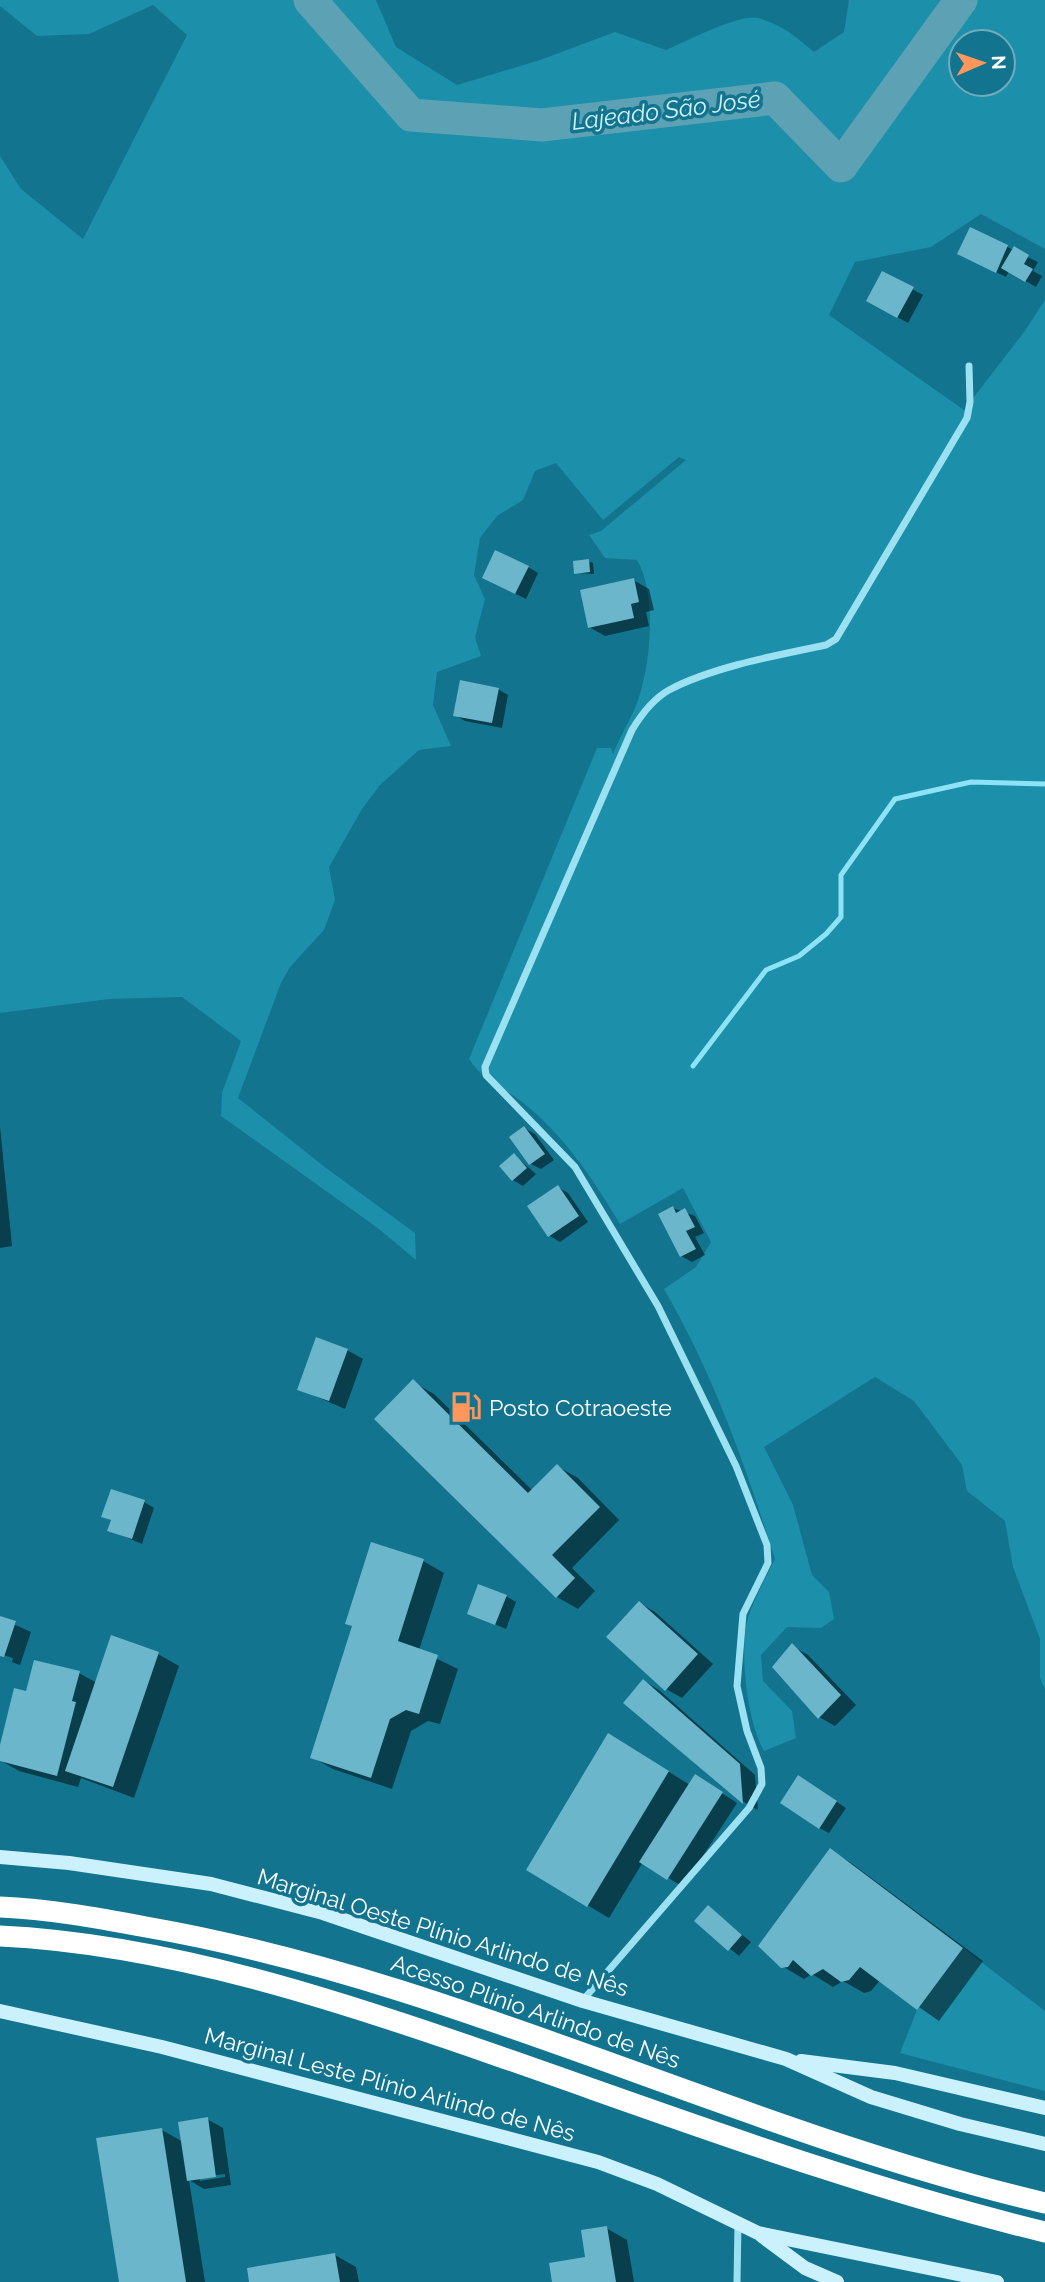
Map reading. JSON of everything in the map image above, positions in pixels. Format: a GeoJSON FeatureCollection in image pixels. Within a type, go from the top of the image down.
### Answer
{"type":"FeatureCollection","features":[{"type":"Feature","properties":{"kind":"highway","name":"Acesso Plínio Arlindo de Nês"},"geometry":{"type":"LineString","coordinates":[[0,1907],[177,1932],[297,1959],[470,2013],[903,2165],[1045,2203]]}},
{"type":"Feature","properties":{"kind":"highway"},"geometry":{"type":"LineString","coordinates":[[0,1936],[98,1947],[191,1965],[355,2007],[900,2194],[1045,2232]]}},
{"type":"Feature","properties":{"kind":"main road","name":"Marginal Oeste Plínio Arlindo de Nês"},"geometry":{"type":"LineString","coordinates":[[0,1857],[69,1863],[211,1884],[323,1913],[583,2001],[786,2059],[871,2097],[960,2124],[1045,2144]]}},
{"type":"Feature","properties":{"kind":"main road","name":"Marginal Leste Plínio Arlindo de Nês"},"geometry":{"type":"LineString","coordinates":[[0,2011],[162,2047],[598,2162],[657,2184],[758,2233],[997,2282]]}},
{"type":"Feature","properties":{"kind":"main road","name":"Marginal Oeste Plínio Arlindo de Nês"},"geometry":{"type":"LineString","coordinates":[[786,2059],[895,2073],[1045,2108]]}},
{"type":"Feature","properties":{"kind":"main road","name":"Marginal Leste Plínio Arlindo de Nês"},"geometry":{"type":"LineString","coordinates":[[758,2233],[804,2268],[837,2282]]}},
{"type":"Feature","properties":{"kind":"street"},"geometry":{"type":"LineString","coordinates":[[583,2001],[749,1808],[762,1784],[761,1768],[747,1731],[737,1686],[743,1615],[768,1563],[767,1545],[736,1466],[658,1306],[575,1167],[486,1074],[485,1067],[632,730],[645,711],[667,691],[751,661],[826,645],[836,639],[967,418],[970,402],[969,366]]}},
{"type":"Feature","properties":{"kind":"street"},"geometry":{"type":"LineString","coordinates":[[737,2282],[738,2224]]}},
{"type":"Feature","properties":{"kind":"shaded area"},"geometry":{"type":"Polygon","coordinates":[[[0,0],[376,0],[396,47],[457,85],[540,60],[615,32],[666,50],[726,24],[758,18],[788,32],[814,52],[844,32],[849,0],[1045,0],[1045,249],[981,214],[931,247],[855,262],[829,315],[964,410],[1045,300],[1045,1689],[1040,1678],[1040,1639],[1013,1567],[1005,1521],[967,1491],[962,1465],[914,1401],[875,1377],[764,1447],[793,1505],[812,1575],[829,1592],[834,1619],[821,1628],[787,1627],[761,1655],[763,1681],[792,1711],[796,1738],[764,1751],[749,1705],[744,1649],[748,1618],[775,1559],[727,1421],[698,1354],[664,1289],[696,1267],[711,1242],[683,1188],[620,1224],[588,1174],[564,1143],[537,1115],[486,1078],[469,1059],[597,748],[611,748],[613,754],[643,685],[649,648],[650,609],[643,574],[637,560],[605,558],[589,535],[601,531],[686,460],[679,457],[603,520],[556,463],[535,471],[523,500],[497,516],[480,538],[474,575],[485,599],[475,637],[481,656],[437,672],[433,705],[451,746],[419,750],[380,785],[362,809],[329,867],[335,900],[324,930],[290,967],[281,983],[238,1098],[326,1168],[415,1233],[416,1260],[379,1229],[221,1116],[222,1093],[241,1041],[182,997],[109,999],[0,1013],[0,156],[21,189],[83,239],[187,35],[153,5],[89,34],[37,36],[0,6],[0,0]]]}},
{"type":"Feature","properties":{"kind":"shaded area"},"geometry":{"type":"Polygon","coordinates":[[[963,1948],[1045,2011],[1045,2091],[900,2053],[917,2010],[963,1948]]]}},
{"type":"Feature","properties":{"kind":"building"},"geometry":{"type":"Polygon","coordinates":[[[970,227],[1008,245],[996,273],[957,254],[970,227]]]}},
{"type":"Feature","properties":{"kind":"building"},"geometry":{"type":"Polygon","coordinates":[[[1014,246],[1029,255],[1024,264],[1033,269],[1025,282],[1001,268],[1014,246]]]}},
{"type":"Feature","properties":{"kind":"building"},"geometry":{"type":"Polygon","coordinates":[[[882,271],[914,287],[897,318],[866,301],[882,271]]]}},
{"type":"Feature","properties":{"kind":"building"},"geometry":{"type":"Polygon","coordinates":[[[495,550],[529,566],[515,594],[482,578],[495,550]]]}},
{"type":"Feature","properties":{"kind":"building"},"geometry":{"type":"Polygon","coordinates":[[[589,559],[590,572],[574,574],[573,561],[589,559]]]}},
{"type":"Feature","properties":{"kind":"building"},"geometry":{"type":"Polygon","coordinates":[[[634,578],[639,602],[631,604],[634,618],[588,628],[580,590],[634,578]]]}},
{"type":"Feature","properties":{"kind":"building"},"geometry":{"type":"Polygon","coordinates":[[[460,680],[499,688],[492,723],[453,716],[460,680]]]}},
{"type":"Feature","properties":{"kind":"building"},"geometry":{"type":"Polygon","coordinates":[[[524,1126],[545,1154],[529,1165],[509,1137],[524,1126]]]}},
{"type":"Feature","properties":{"kind":"building"},"geometry":{"type":"Polygon","coordinates":[[[514,1153],[527,1168],[512,1181],[499,1166],[514,1153]]]}},
{"type":"Feature","properties":{"kind":"building"},"geometry":{"type":"Polygon","coordinates":[[[558,1185],[579,1216],[548,1237],[527,1206],[558,1185]]]}},
{"type":"Feature","properties":{"kind":"building"},"geometry":{"type":"Polygon","coordinates":[[[673,1206],[676,1213],[685,1208],[695,1227],[686,1231],[696,1249],[680,1257],[658,1214],[673,1206]]]}},
{"type":"Feature","properties":{"kind":"building"},"geometry":{"type":"Polygon","coordinates":[[[316,1337],[348,1349],[329,1401],[297,1390],[316,1337]]]}},
{"type":"Feature","properties":{"kind":"building"},"geometry":{"type":"Polygon","coordinates":[[[413,1379],[528,1493],[557,1464],[600,1507],[552,1555],[575,1578],[556,1598],[374,1419],[413,1379]]]}},
{"type":"Feature","properties":{"kind":"building"},"geometry":{"type":"Polygon","coordinates":[[[111,1489],[145,1500],[132,1539],[107,1531],[111,1520],[101,1517],[111,1489]]]}},
{"type":"Feature","properties":{"kind":"building"},"geometry":{"type":"Polygon","coordinates":[[[371,1542],[424,1559],[398,1641],[438,1655],[419,1714],[406,1710],[390,1719],[371,1778],[310,1758],[352,1626],[345,1624],[371,1542]]]}},
{"type":"Feature","properties":{"kind":"building"},"geometry":{"type":"Polygon","coordinates":[[[478,1584],[507,1595],[495,1625],[467,1614],[478,1584]]]}},
{"type":"Feature","properties":{"kind":"building"},"geometry":{"type":"Polygon","coordinates":[[[639,1601],[698,1654],[665,1691],[606,1637],[639,1601]]]}},
{"type":"Feature","properties":{"kind":"building"},"geometry":{"type":"Polygon","coordinates":[[[0,1616],[16,1621],[4,1657],[0,1656],[0,1616]]]}},
{"type":"Feature","properties":{"kind":"building"},"geometry":{"type":"Polygon","coordinates":[[[111,1635],[159,1652],[113,1787],[65,1771],[111,1635]]]}},
{"type":"Feature","properties":{"kind":"building"},"geometry":{"type":"Polygon","coordinates":[[[792,1643],[841,1695],[818,1719],[772,1667],[792,1643]]]}},
{"type":"Feature","properties":{"kind":"building"},"geometry":{"type":"Polygon","coordinates":[[[34,1660],[80,1671],[72,1701],[76,1702],[57,1776],[0,1761],[0,1745],[14,1688],[26,1691],[34,1660]]]}},
{"type":"Feature","properties":{"kind":"building"},"geometry":{"type":"Polygon","coordinates":[[[643,1679],[740,1764],[743,1804],[623,1703],[643,1679]]]}},
{"type":"Feature","properties":{"kind":"building"},"geometry":{"type":"Polygon","coordinates":[[[608,1733],[669,1771],[587,1907],[526,1870],[608,1733]]]}},
{"type":"Feature","properties":{"kind":"building"},"geometry":{"type":"Polygon","coordinates":[[[695,1774],[723,1792],[667,1880],[639,1862],[695,1774]]]}},
{"type":"Feature","properties":{"kind":"building"},"geometry":{"type":"Polygon","coordinates":[[[798,1775],[837,1801],[819,1829],[780,1803],[798,1775]]]}},
{"type":"Feature","properties":{"kind":"building"},"geometry":{"type":"Polygon","coordinates":[[[830,1848],[963,1948],[917,2010],[860,1967],[849,1980],[841,1982],[823,1969],[811,1976],[793,1960],[788,1967],[781,1968],[758,1946],[830,1848]]]}},
{"type":"Feature","properties":{"kind":"building"},"geometry":{"type":"Polygon","coordinates":[[[708,1905],[742,1935],[728,1951],[694,1921],[708,1905]]]}},
{"type":"Feature","properties":{"kind":"building"},"geometry":{"type":"Polygon","coordinates":[[[208,2117],[216,2177],[187,2181],[178,2122],[208,2117]]]}},
{"type":"Feature","properties":{"kind":"building"},"geometry":{"type":"Polygon","coordinates":[[[162,2128],[186,2282],[119,2282],[96,2138],[162,2128]]]}},
{"type":"Feature","properties":{"kind":"building"},"geometry":{"type":"Polygon","coordinates":[[[607,2226],[616,2282],[552,2282],[549,2263],[585,2257],[581,2230],[607,2226]]]}},
{"type":"Feature","properties":{"kind":"building"},"geometry":{"type":"Polygon","coordinates":[[[335,2253],[340,2282],[249,2282],[247,2268],[335,2253]]]}},
{"type":"Feature","properties":{"kind":"waterway","name":"Lajeado São José"},"geometry":{"type":"LineString","coordinates":[[310,0],[411,115],[542,125],[775,98],[841,166],[961,0]]}},
{"type":"Feature","properties":{"kind":"waterway"},"geometry":{"type":"LineString","coordinates":[[693,1066],[766,970],[799,956],[826,934],[841,917],[841,875],[895,799],[971,782],[1045,784]]}},
{"type":"Feature","properties":{"kind":"place","name":"Posto Cotraoeste"},"geometry":{"type":"Point","coordinates":[466,1407]}}]}
